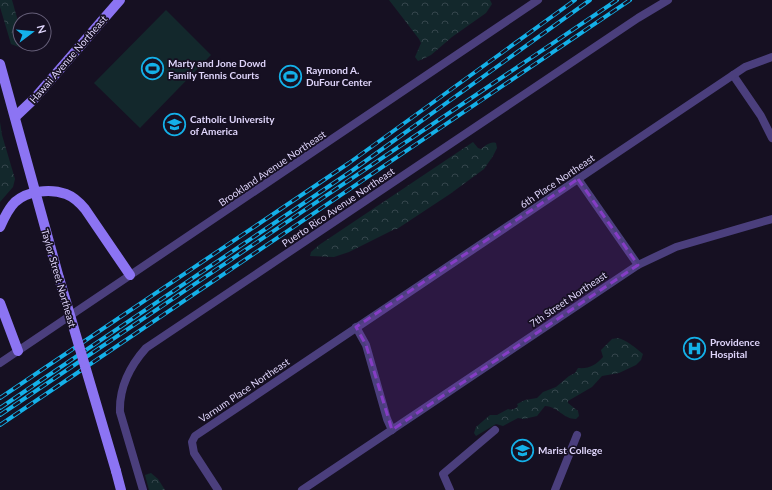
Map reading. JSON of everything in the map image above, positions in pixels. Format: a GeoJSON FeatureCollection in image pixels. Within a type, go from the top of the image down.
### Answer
{"type":"FeatureCollection","features":[{"type":"Feature","properties":{"kind":"main road","name":"Hawaii Avenue Northeast"},"geometry":{"type":"LineString","coordinates":[[14,116],[34,99],[120,0]]}},
{"type":"Feature","properties":{"kind":"main road","name":"Taylor Street Northeast"},"geometry":{"type":"LineString","coordinates":[[0,64],[59,278],[121,490]]}},
{"type":"Feature","properties":{"kind":"main road"},"geometry":{"type":"LineString","coordinates":[[0,227],[11,207],[16,201],[25,196],[35,192],[50,191],[65,193],[77,201],[85,209],[130,276]]}},
{"type":"Feature","properties":{"kind":"main road"},"geometry":{"type":"LineString","coordinates":[[0,303],[18,351]]}},
{"type":"Feature","properties":{"kind":"street","name":"Brookland Avenue Northeast"},"geometry":{"type":"LineString","coordinates":[[0,363],[538,0]]}},
{"type":"Feature","properties":{"kind":"street","name":"Puerto Rico Avenue Northeast"},"geometry":{"type":"LineString","coordinates":[[143,490],[120,412],[120,402],[122,388],[128,373],[138,357],[146,348],[638,18],[668,0]]}},
{"type":"Feature","properties":{"kind":"street","name":"6th Place Northeast"},"geometry":{"type":"LineString","coordinates":[[356,327],[733,75],[748,66],[772,57]]}},
{"type":"Feature","properties":{"kind":"street"},"geometry":{"type":"LineString","coordinates":[[733,75],[761,116],[772,138]]}},
{"type":"Feature","properties":{"kind":"street"},"geometry":{"type":"LineString","coordinates":[[578,178],[638,265]]}},
{"type":"Feature","properties":{"kind":"street","name":"7th Street Northeast"},"geometry":{"type":"LineString","coordinates":[[392,430],[638,265],[676,247],[772,219]]}},
{"type":"Feature","properties":{"kind":"street"},"geometry":{"type":"LineString","coordinates":[[302,490],[392,430],[387,418],[366,345],[356,327]]}},
{"type":"Feature","properties":{"kind":"street","name":"Varnum Place Northeast"},"geometry":{"type":"LineString","coordinates":[[218,490],[194,454],[192,442],[195,436],[356,327]]}},
{"type":"Feature","properties":{"kind":"street"},"geometry":{"type":"LineString","coordinates":[[450,490],[443,474],[495,430]]}},
{"type":"Feature","properties":{"kind":"street"},"geometry":{"type":"LineString","coordinates":[[555,490],[577,435]]}},
{"type":"Feature","properties":{"kind":"highlighted area"},"geometry":{"type":"Polygon","coordinates":[[[578,179],[638,265],[392,430],[366,345],[356,327],[578,179]]]}},
{"type":"Feature","properties":{"kind":"green space"},"geometry":{"type":"Polygon","coordinates":[[[0,0],[12,0],[15,12],[12,12],[12,44],[11,44],[0,7],[0,0]]]}},
{"type":"Feature","properties":{"kind":"green space"},"geometry":{"type":"Polygon","coordinates":[[[389,0],[490,0],[492,4],[486,13],[452,37],[431,55],[418,61],[415,57],[421,43],[389,0]]]}},
{"type":"Feature","properties":{"kind":"green space","name":"Marty and Jone Dowd Family Tennis Courts"},"geometry":{"type":"Polygon","coordinates":[[[166,10],[211,55],[140,128],[94,83],[166,10]]]}},
{"type":"Feature","properties":{"kind":"green space"},"geometry":{"type":"Polygon","coordinates":[[[0,122],[2,135],[15,179],[13,187],[0,202],[0,122]]]}},
{"type":"Feature","properties":{"kind":"green space"},"geometry":{"type":"Polygon","coordinates":[[[473,142],[478,148],[481,149],[492,143],[496,143],[497,148],[484,169],[450,194],[397,229],[349,252],[334,257],[310,256],[311,252],[319,245],[473,142]]]}},
{"type":"Feature","properties":{"kind":"green space"},"geometry":{"type":"Polygon","coordinates":[[[618,338],[628,342],[643,354],[641,360],[636,365],[619,373],[602,376],[592,387],[568,401],[568,403],[578,411],[579,416],[576,419],[568,417],[554,408],[545,406],[537,416],[524,419],[518,418],[503,426],[496,424],[476,436],[474,433],[476,427],[490,415],[497,415],[508,409],[512,410],[518,406],[517,404],[525,400],[537,398],[543,392],[556,387],[575,373],[578,368],[586,368],[595,364],[603,357],[601,350],[612,339],[618,338]]]}},
{"type":"Feature","properties":{"kind":"green space"},"geometry":{"type":"Polygon","coordinates":[[[151,473],[158,479],[165,490],[149,490],[145,475],[151,473]]]}},
{"type":"Feature","properties":{"kind":"railway"},"geometry":{"type":"LineString","coordinates":[[0,398],[349,163],[575,0]]}},
{"type":"Feature","properties":{"kind":"railway"},"geometry":{"type":"LineString","coordinates":[[0,408],[353,170],[590,0]]}},
{"type":"Feature","properties":{"kind":"railway"},"geometry":{"type":"LineString","coordinates":[[0,415],[617,0]]}},
{"type":"Feature","properties":{"kind":"railway"},"geometry":{"type":"LineString","coordinates":[[0,425],[630,0]]}},
{"type":"Feature","properties":{"kind":"place","name":"Marty and Jone Dowd Family Tennis Courts"},"geometry":{"type":"Point","coordinates":[153,69]}},
{"type":"Feature","properties":{"kind":"place","name":"Raymond A. DuFour Center"},"geometry":{"type":"Point","coordinates":[290,76]}},
{"type":"Feature","properties":{"kind":"place","name":"Catholic University of America"},"geometry":{"type":"Point","coordinates":[175,125]}},
{"type":"Feature","properties":{"kind":"place","name":"Providence Hospital"},"geometry":{"type":"Point","coordinates":[695,348]}},
{"type":"Feature","properties":{"kind":"place","name":"Marist College"},"geometry":{"type":"Point","coordinates":[522,450]}}]}
